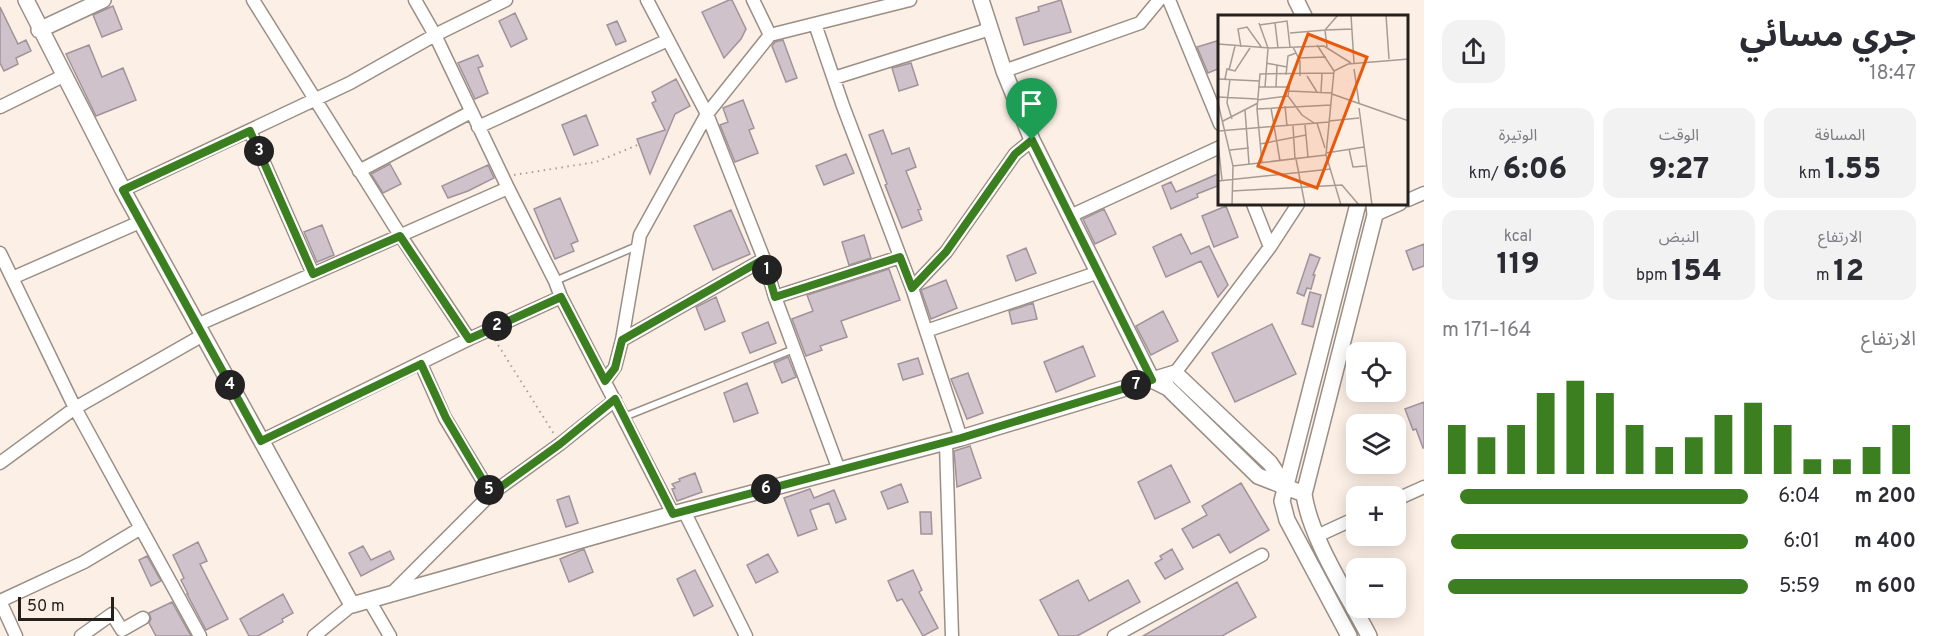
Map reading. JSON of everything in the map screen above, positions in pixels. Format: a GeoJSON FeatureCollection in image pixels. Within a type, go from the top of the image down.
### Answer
{"type":"FeatureCollection","features":[{"type":"Feature","properties":{"kind":"street"},"geometry":{"type":"LineString","coordinates":[[26,0],[39,30],[140,222],[352,605]]}},
{"type":"Feature","properties":{"kind":"street"},"geometry":{"type":"LineString","coordinates":[[39,30],[103,0]]}},
{"type":"Feature","properties":{"kind":"street"},"geometry":{"type":"LineString","coordinates":[[253,0],[400,236],[469,339]]}},
{"type":"Feature","properties":{"kind":"street"},"geometry":{"type":"LineString","coordinates":[[416,0],[561,297],[624,417],[746,636]]}},
{"type":"Feature","properties":{"kind":"street"},"geometry":{"type":"LineString","coordinates":[[123,190],[350,83],[435,35],[506,0]]}},
{"type":"Feature","properties":{"kind":"street"},"geometry":{"type":"LineString","coordinates":[[647,0],[707,114],[764,259],[775,297],[839,470]]}},
{"type":"Feature","properties":{"kind":"street"},"geometry":{"type":"LineString","coordinates":[[753,0],[770,35]]}},
{"type":"Feature","properties":{"kind":"street"},"geometry":{"type":"LineString","coordinates":[[853,0],[858,13]]}},
{"type":"Feature","properties":{"kind":"street"},"geometry":{"type":"LineString","coordinates":[[605,381],[615,368],[622,340],[640,235],[707,114],[770,35],[910,0]]}},
{"type":"Feature","properties":{"kind":"street"},"geometry":{"type":"LineString","coordinates":[[981,0],[1004,72],[1032,140],[1152,380],[1168,388],[1258,476],[1304,494]]}},
{"type":"Feature","properties":{"kind":"street"},"geometry":{"type":"LineString","coordinates":[[1004,72],[1140,23],[1159,0]]}},
{"type":"Feature","properties":{"kind":"street"},"geometry":{"type":"LineString","coordinates":[[1169,0],[1218,119]]}},
{"type":"Feature","properties":{"kind":"street"},"geometry":{"type":"LineString","coordinates":[[1296,0],[1304,15]]}},
{"type":"Feature","properties":{"kind":"street"},"geometry":{"type":"LineString","coordinates":[[815,24],[912,288],[954,440],[952,636]]}},
{"type":"Feature","properties":{"kind":"street"},"geometry":{"type":"LineString","coordinates":[[834,78],[990,29]]}},
{"type":"Feature","properties":{"kind":"street"},"geometry":{"type":"LineString","coordinates":[[478,127],[668,40]]}},
{"type":"Feature","properties":{"kind":"street"},"geometry":{"type":"LineString","coordinates":[[0,107],[63,76]]}},
{"type":"Feature","properties":{"kind":"street"},"geometry":{"type":"LineString","coordinates":[[359,171],[471,112]]}},
{"type":"Feature","properties":{"kind":"street"},"geometry":{"type":"LineString","coordinates":[[250,131],[313,274]]}},
{"type":"Feature","properties":{"kind":"street"},"geometry":{"type":"LineString","coordinates":[[912,288],[946,252],[1015,154],[1032,140]]}},
{"type":"Feature","properties":{"kind":"street"},"geometry":{"type":"LineString","coordinates":[[1070,216],[1218,148]]}},
{"type":"Feature","properties":{"kind":"street"},"geometry":{"type":"LineString","coordinates":[[0,463],[75,408],[200,330],[313,274],[400,236],[505,183]]}},
{"type":"Feature","properties":{"kind":"street"},"geometry":{"type":"LineString","coordinates":[[1409,199],[1424,193]]}},
{"type":"Feature","properties":{"kind":"street"},"geometry":{"type":"LineString","coordinates":[[1254,206],[1270,247]]}},
{"type":"Feature","properties":{"kind":"street"},"geometry":{"type":"LineString","coordinates":[[314,636],[352,605],[678,512],[954,440],[1175,373],[1270,247],[1297,206]]}},
{"type":"Feature","properties":{"kind":"street"},"geometry":{"type":"LineString","coordinates":[[1349,636],[1287,520],[1282,501],[1358,206]]}},
{"type":"Feature","properties":{"kind":"street"},"geometry":{"type":"LineString","coordinates":[[1369,636],[1317,537],[1306,510],[1304,494],[1374,210],[1391,206]]}},
{"type":"Feature","properties":{"kind":"street"},"geometry":{"type":"LineString","coordinates":[[12,278],[140,222]]}},
{"type":"Feature","properties":{"kind":"street"},"geometry":{"type":"LineString","coordinates":[[0,253],[75,408],[200,636]]}},
{"type":"Feature","properties":{"kind":"street"},"geometry":{"type":"LineString","coordinates":[[775,297],[900,257]]}},
{"type":"Feature","properties":{"kind":"street"},"geometry":{"type":"LineString","coordinates":[[622,340],[764,259]]}},
{"type":"Feature","properties":{"kind":"street"},"geometry":{"type":"LineString","coordinates":[[926,332],[1099,272]]}},
{"type":"Feature","properties":{"kind":"street"},"geometry":{"type":"LineString","coordinates":[[261,441],[469,339],[561,297]]}},
{"type":"Feature","properties":{"kind":"street"},"geometry":{"type":"LineString","coordinates":[[421,364],[446,418],[491,494]]}},
{"type":"Feature","properties":{"kind":"street"},"geometry":{"type":"LineString","coordinates":[[1175,373],[1270,464],[1285,486]]}},
{"type":"Feature","properties":{"kind":"street"},"geometry":{"type":"LineString","coordinates":[[391,594],[491,494],[560,444],[615,399]]}},
{"type":"Feature","properties":{"kind":"street"},"geometry":{"type":"LineString","coordinates":[[1406,495],[1424,487]]}},
{"type":"Feature","properties":{"kind":"street"},"geometry":{"type":"LineString","coordinates":[[1317,537],[1346,523]]}},
{"type":"Feature","properties":{"kind":"street"},"geometry":{"type":"LineString","coordinates":[[16,636],[0,601],[84,562],[141,528]]}},
{"type":"Feature","properties":{"kind":"street"},"geometry":{"type":"LineString","coordinates":[[1114,636],[1262,555]]}},
{"type":"Feature","properties":{"kind":"street"},"geometry":{"type":"LineString","coordinates":[[369,600],[390,636]]}},
{"type":"Feature","properties":{"kind":"street"},"geometry":{"type":"LineString","coordinates":[[81,636],[112,614],[122,630],[143,618]]}},
{"type":"Feature","properties":{"kind":"lane"},"geometry":{"type":"LineString","coordinates":[[555,281],[638,246]]}},
{"type":"Feature","properties":{"kind":"lane"},"geometry":{"type":"LineString","coordinates":[[624,417],[794,349]]}},
{"type":"Feature","properties":{"kind":"path"},"geometry":{"type":"LineString","coordinates":[[505,183],[596,162],[640,144]]}},
{"type":"Feature","properties":{"kind":"path"},"geometry":{"type":"LineString","coordinates":[[489,330],[560,444]]}},
{"type":"Feature","properties":{"kind":"building"},"geometry":{"type":"Polygon","coordinates":[[[732,0],[746,29],[741,39],[724,58],[702,12],[732,0]]]}},
{"type":"Feature","properties":{"kind":"building"},"geometry":{"type":"Polygon","coordinates":[[[1061,0],[1071,32],[1024,45],[1016,18],[1039,11],[1038,7],[1061,0]]]}},
{"type":"Feature","properties":{"kind":"building"},"geometry":{"type":"Polygon","coordinates":[[[113,6],[122,29],[102,37],[93,15],[113,6]]]}},
{"type":"Feature","properties":{"kind":"building"},"geometry":{"type":"Polygon","coordinates":[[[0,7],[18,44],[26,40],[31,51],[16,58],[18,64],[4,71],[0,63],[0,7]]]}},
{"type":"Feature","properties":{"kind":"building"},"geometry":{"type":"Polygon","coordinates":[[[515,13],[527,39],[511,47],[499,21],[515,13]]]}},
{"type":"Feature","properties":{"kind":"building"},"geometry":{"type":"Polygon","coordinates":[[[617,21],[626,41],[616,45],[607,25],[617,21]]]}},
{"type":"Feature","properties":{"kind":"building"},"geometry":{"type":"Polygon","coordinates":[[[783,40],[797,78],[786,82],[772,46],[775,42],[783,40]]]}},
{"type":"Feature","properties":{"kind":"building"},"geometry":{"type":"Polygon","coordinates":[[[1218,41],[1218,69],[1208,73],[1197,47],[1218,41]]]}},
{"type":"Feature","properties":{"kind":"building"},"geometry":{"type":"Polygon","coordinates":[[[89,45],[102,77],[123,68],[136,100],[96,116],[66,54],[89,45]]]}},
{"type":"Feature","properties":{"kind":"building"},"geometry":{"type":"Polygon","coordinates":[[[478,55],[483,66],[478,68],[488,93],[475,99],[458,63],[478,55]]]}},
{"type":"Feature","properties":{"kind":"building"},"geometry":{"type":"Polygon","coordinates":[[[911,63],[918,85],[899,91],[892,68],[911,63]]]}},
{"type":"Feature","properties":{"kind":"building"},"geometry":{"type":"Polygon","coordinates":[[[676,79],[690,106],[675,114],[650,174],[637,139],[665,130],[652,103],[656,101],[652,92],[676,79]]]}},
{"type":"Feature","properties":{"kind":"building"},"geometry":{"type":"Polygon","coordinates":[[[743,100],[754,128],[749,130],[758,153],[735,162],[720,125],[728,122],[723,108],[743,100]]]}},
{"type":"Feature","properties":{"kind":"building"},"geometry":{"type":"Polygon","coordinates":[[[586,115],[598,145],[574,155],[562,125],[586,115]]]}},
{"type":"Feature","properties":{"kind":"building"},"geometry":{"type":"Polygon","coordinates":[[[883,130],[892,154],[909,148],[916,167],[906,171],[921,209],[918,210],[922,220],[902,228],[869,135],[883,130]]]}},
{"type":"Feature","properties":{"kind":"building"},"geometry":{"type":"Polygon","coordinates":[[[846,154],[854,173],[824,185],[816,166],[846,154]]]}},
{"type":"Feature","properties":{"kind":"building"},"geometry":{"type":"Polygon","coordinates":[[[390,164],[401,184],[383,193],[371,174],[390,164]]]}},
{"type":"Feature","properties":{"kind":"building"},"geometry":{"type":"Polygon","coordinates":[[[488,165],[494,178],[448,198],[442,186],[488,165]]]}},
{"type":"Feature","properties":{"kind":"building"},"geometry":{"type":"Polygon","coordinates":[[[1218,174],[1218,186],[1197,194],[1198,197],[1171,209],[1162,186],[1171,182],[1176,192],[1218,174]]]}},
{"type":"Feature","properties":{"kind":"building"},"geometry":{"type":"Polygon","coordinates":[[[560,198],[578,241],[571,244],[574,251],[555,259],[534,209],[560,198]]]}},
{"type":"Feature","properties":{"kind":"building"},"geometry":{"type":"Polygon","coordinates":[[[1226,206],[1238,237],[1214,247],[1202,216],[1226,206]]]}},
{"type":"Feature","properties":{"kind":"building"},"geometry":{"type":"Polygon","coordinates":[[[1104,209],[1116,234],[1095,244],[1083,219],[1104,209]]]}},
{"type":"Feature","properties":{"kind":"building"},"geometry":{"type":"Polygon","coordinates":[[[731,210],[750,254],[713,270],[694,226],[731,210]]]}},
{"type":"Feature","properties":{"kind":"building"},"geometry":{"type":"Polygon","coordinates":[[[322,225],[334,255],[317,262],[304,232],[322,225]]]}},
{"type":"Feature","properties":{"kind":"building"},"geometry":{"type":"Polygon","coordinates":[[[1181,234],[1191,254],[1209,246],[1228,285],[1218,297],[1201,261],[1166,277],[1153,247],[1181,234]]]}},
{"type":"Feature","properties":{"kind":"building"},"geometry":{"type":"Polygon","coordinates":[[[864,235],[871,258],[849,265],[842,242],[864,235]]]}},
{"type":"Feature","properties":{"kind":"building"},"geometry":{"type":"Polygon","coordinates":[[[1424,244],[1424,266],[1413,270],[1406,251],[1424,244]]]}},
{"type":"Feature","properties":{"kind":"building"},"geometry":{"type":"Polygon","coordinates":[[[1026,248],[1036,273],[1016,281],[1007,256],[1026,248]]]}},
{"type":"Feature","properties":{"kind":"building"},"geometry":{"type":"Polygon","coordinates":[[[1310,254],[1320,258],[1313,275],[1315,275],[1311,289],[1307,288],[1304,296],[1297,293],[1310,254]]]}},
{"type":"Feature","properties":{"kind":"building"},"geometry":{"type":"Polygon","coordinates":[[[889,269],[900,300],[841,321],[847,337],[820,346],[822,350],[806,356],[792,319],[813,311],[807,295],[889,269]]]}},
{"type":"Feature","properties":{"kind":"building"},"geometry":{"type":"Polygon","coordinates":[[[946,280],[957,308],[931,319],[921,290],[946,280]]]}},
{"type":"Feature","properties":{"kind":"building"},"geometry":{"type":"Polygon","coordinates":[[[1310,292],[1321,295],[1313,327],[1302,324],[1310,292]]]}},
{"type":"Feature","properties":{"kind":"building"},"geometry":{"type":"Polygon","coordinates":[[[716,297],[725,321],[705,330],[696,307],[716,297]]]}},
{"type":"Feature","properties":{"kind":"building"},"geometry":{"type":"Polygon","coordinates":[[[1033,303],[1037,319],[1012,324],[1009,311],[1033,303]]]}},
{"type":"Feature","properties":{"kind":"building"},"geometry":{"type":"Polygon","coordinates":[[[1163,311],[1178,341],[1151,355],[1136,326],[1163,311]]]}},
{"type":"Feature","properties":{"kind":"building"},"geometry":{"type":"Polygon","coordinates":[[[768,322],[776,343],[750,353],[742,333],[768,322]]]}},
{"type":"Feature","properties":{"kind":"building"},"geometry":{"type":"Polygon","coordinates":[[[1272,324],[1296,374],[1235,402],[1212,353],[1272,324]]]}},
{"type":"Feature","properties":{"kind":"building"},"geometry":{"type":"Polygon","coordinates":[[[1083,346],[1095,376],[1056,392],[1044,362],[1083,346]]]}},
{"type":"Feature","properties":{"kind":"building"},"geometry":{"type":"Polygon","coordinates":[[[788,357],[796,377],[782,383],[774,363],[788,357]]]}},
{"type":"Feature","properties":{"kind":"building"},"geometry":{"type":"Polygon","coordinates":[[[918,358],[923,374],[903,380],[898,364],[918,358]]]}},
{"type":"Feature","properties":{"kind":"building"},"geometry":{"type":"Polygon","coordinates":[[[968,373],[983,413],[967,419],[951,379],[968,373]]]}},
{"type":"Feature","properties":{"kind":"building"},"geometry":{"type":"Polygon","coordinates":[[[747,383],[758,413],[734,422],[724,393],[747,383]]]}},
{"type":"Feature","properties":{"kind":"building"},"geometry":{"type":"Polygon","coordinates":[[[1424,402],[1424,448],[1423,448],[1405,409],[1424,402]]]}},
{"type":"Feature","properties":{"kind":"building"},"geometry":{"type":"Polygon","coordinates":[[[970,446],[981,478],[957,487],[954,451],[970,446]]]}},
{"type":"Feature","properties":{"kind":"building"},"geometry":{"type":"Polygon","coordinates":[[[1171,465],[1190,502],[1155,519],[1138,482],[1171,465]]]}},
{"type":"Feature","properties":{"kind":"building"},"geometry":{"type":"Polygon","coordinates":[[[695,473],[702,492],[677,501],[672,484],[695,473]]]}},
{"type":"Feature","properties":{"kind":"building"},"geometry":{"type":"Polygon","coordinates":[[[1241,483],[1269,530],[1230,553],[1219,534],[1193,548],[1182,529],[1207,515],[1202,506],[1241,483]]]}},
{"type":"Feature","properties":{"kind":"building"},"geometry":{"type":"Polygon","coordinates":[[[901,484],[908,502],[888,509],[881,492],[901,484]]]}},
{"type":"Feature","properties":{"kind":"building"},"geometry":{"type":"Polygon","coordinates":[[[810,489],[814,498],[834,490],[846,519],[836,523],[829,503],[810,510],[817,529],[798,536],[784,498],[810,489]]]}},
{"type":"Feature","properties":{"kind":"building"},"geometry":{"type":"Polygon","coordinates":[[[569,496],[578,523],[566,527],[557,500],[569,496]]]}},
{"type":"Feature","properties":{"kind":"building"},"geometry":{"type":"Polygon","coordinates":[[[920,512],[931,512],[932,534],[921,534],[920,512]]]}},
{"type":"Feature","properties":{"kind":"building"},"geometry":{"type":"Polygon","coordinates":[[[198,542],[207,561],[200,564],[228,619],[206,630],[187,594],[181,580],[184,578],[173,555],[198,542]]]}},
{"type":"Feature","properties":{"kind":"building"},"geometry":{"type":"Polygon","coordinates":[[[363,546],[371,560],[390,551],[394,559],[361,576],[349,553],[363,546]]]}},
{"type":"Feature","properties":{"kind":"building"},"geometry":{"type":"Polygon","coordinates":[[[584,549],[593,572],[569,582],[560,559],[584,549]]]}},
{"type":"Feature","properties":{"kind":"building"},"geometry":{"type":"Polygon","coordinates":[[[1172,549],[1183,569],[1165,579],[1155,563],[1162,559],[1160,556],[1172,549]]]}},
{"type":"Feature","properties":{"kind":"building"},"geometry":{"type":"Polygon","coordinates":[[[768,554],[778,572],[756,583],[747,565],[768,554]]]}},
{"type":"Feature","properties":{"kind":"building"},"geometry":{"type":"Polygon","coordinates":[[[147,556],[161,581],[151,586],[139,560],[147,556]]]}},
{"type":"Feature","properties":{"kind":"building"},"geometry":{"type":"Polygon","coordinates":[[[695,570],[713,606],[694,616],[677,579],[695,570]]]}},
{"type":"Feature","properties":{"kind":"building"},"geometry":{"type":"Polygon","coordinates":[[[913,570],[922,590],[919,592],[938,628],[923,636],[902,599],[897,601],[888,581],[913,570]]]}},
{"type":"Feature","properties":{"kind":"building"},"geometry":{"type":"Polygon","coordinates":[[[1078,580],[1089,601],[1128,580],[1140,602],[1077,636],[1059,636],[1040,600],[1078,580]]]}},
{"type":"Feature","properties":{"kind":"building"},"geometry":{"type":"Polygon","coordinates":[[[1237,582],[1256,617],[1222,636],[1143,636],[1237,582]]]}},
{"type":"Feature","properties":{"kind":"building"},"geometry":{"type":"Polygon","coordinates":[[[283,594],[293,613],[282,619],[283,622],[258,636],[249,636],[240,619],[283,594]]]}},
{"type":"Feature","properties":{"kind":"building"},"geometry":{"type":"Polygon","coordinates":[[[172,602],[191,636],[156,636],[149,623],[151,619],[149,613],[172,602]]]}},
{"type":"Feature","properties":{"kind":"route"},"geometry":{"type":"LineString","coordinates":[[250,131],[313,274],[400,236],[469,339],[561,297],[605,381],[615,368],[622,340],[764,259],[775,297],[900,257],[912,288],[946,252],[1015,154],[1032,140],[1152,380],[961,438],[673,514],[615,399],[560,444],[491,494],[446,418],[421,364],[261,441],[123,190],[250,131]]}}]}
